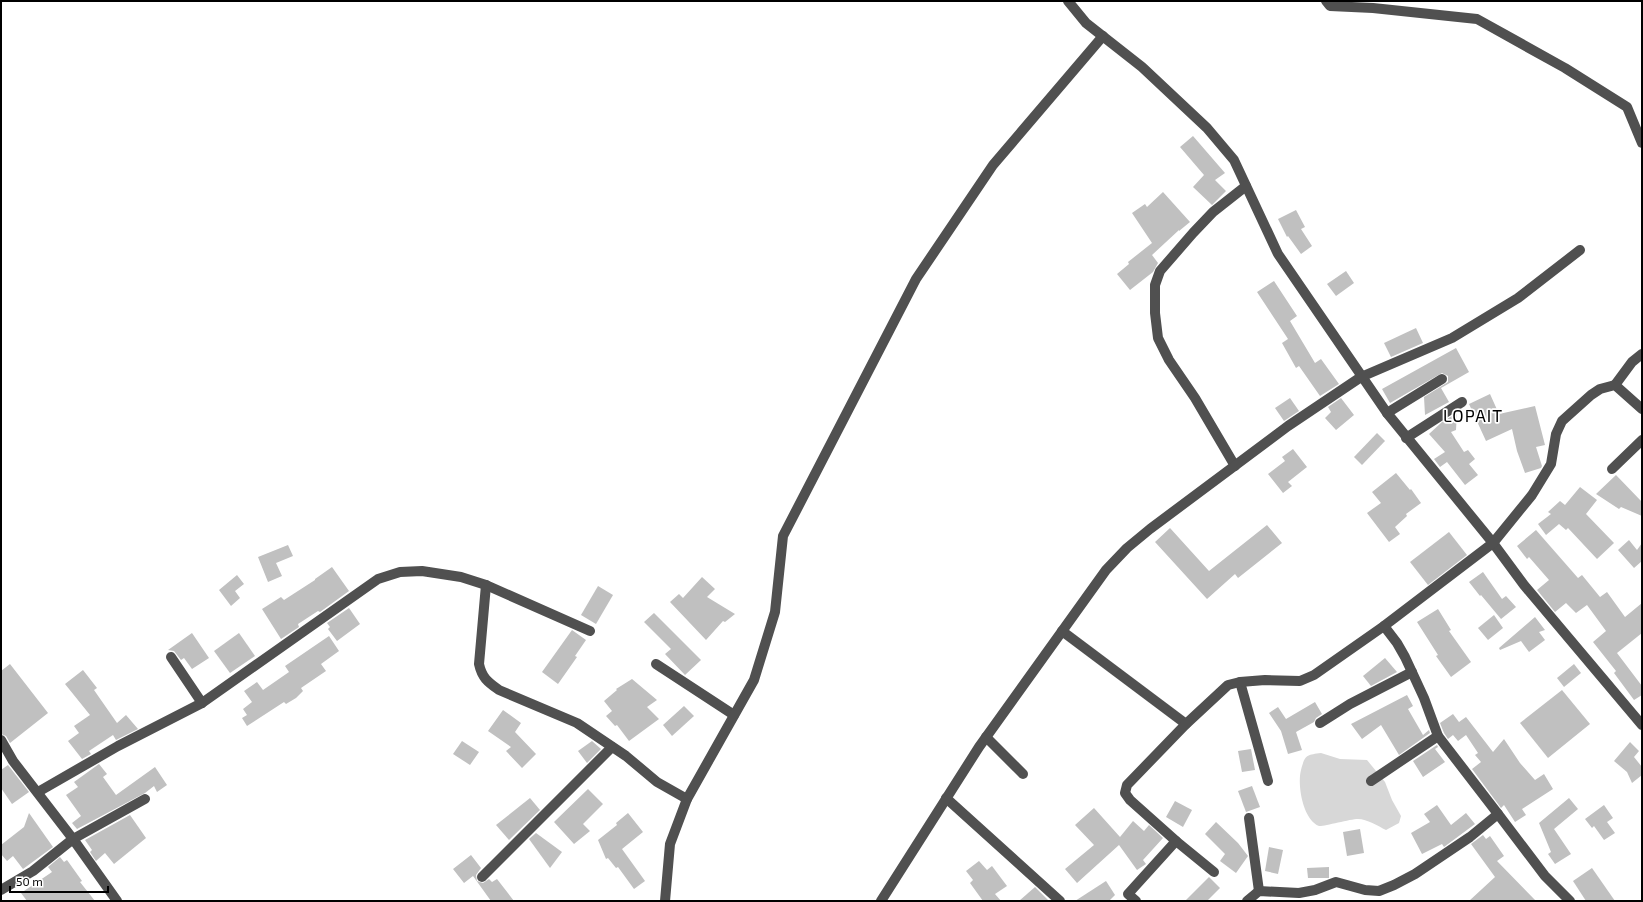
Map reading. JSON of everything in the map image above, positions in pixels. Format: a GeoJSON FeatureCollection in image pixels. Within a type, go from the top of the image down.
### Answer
{"type":"FeatureCollection","features":[{"type":"Feature","properties":{"kind":"street"},"geometry":{"type":"LineString","coordinates":[[1068,1],[1086,23],[1142,67],[1207,128],[1234,160],[1278,254],[1361,377],[1406,438],[1493,543],[1524,585],[1642,725]]}},
{"type":"Feature","properties":{"kind":"street"},"geometry":{"type":"LineString","coordinates":[[1326,1],[1330,6],[1373,8],[1477,20],[1565,68],[1627,107],[1642,143]]}},
{"type":"Feature","properties":{"kind":"street"},"geometry":{"type":"LineString","coordinates":[[665,901],[670,844],[687,799],[754,680],[775,612],[782,536],[916,279],[993,166],[1103,36]]}},
{"type":"Feature","properties":{"kind":"street"},"geometry":{"type":"LineString","coordinates":[[1235,466],[1195,398],[1169,360],[1158,338],[1155,313],[1155,285],[1160,271],[1193,233],[1213,212],[1246,186]]}},
{"type":"Feature","properties":{"kind":"street"},"geometry":{"type":"LineString","coordinates":[[881,901],[986,736],[1106,570],[1127,548],[1150,529],[1288,426],[1361,377],[1452,338],[1518,298],[1580,250]]}},
{"type":"Feature","properties":{"kind":"street"},"geometry":{"type":"LineString","coordinates":[[1214,872],[1130,800],[1125,793],[1127,785],[1186,724],[1228,685],[1240,682],[1265,680],[1300,681],[1314,675],[1384,626],[1493,543],[1532,494],[1551,464],[1556,434],[1562,420],[1600,389],[1615,385],[1632,362],[1642,354]]}},
{"type":"Feature","properties":{"kind":"street"},"geometry":{"type":"LineString","coordinates":[[1387,413],[1442,379]]}},
{"type":"Feature","properties":{"kind":"street"},"geometry":{"type":"LineString","coordinates":[[1615,385],[1642,409]]}},
{"type":"Feature","properties":{"kind":"street"},"geometry":{"type":"LineString","coordinates":[[1406,438],[1462,402]]}},
{"type":"Feature","properties":{"kind":"street"},"geometry":{"type":"LineString","coordinates":[[1612,469],[1642,440]]}},
{"type":"Feature","properties":{"kind":"street"},"geometry":{"type":"LineString","coordinates":[[38,792],[118,746],[202,703],[378,579],[400,572],[422,571],[461,577],[486,585],[590,631]]}},
{"type":"Feature","properties":{"kind":"street"},"geometry":{"type":"LineString","coordinates":[[486,585],[479,664],[481,674],[490,684],[499,690],[578,723],[626,756],[657,782],[687,799]]}},
{"type":"Feature","properties":{"kind":"street"},"geometry":{"type":"LineString","coordinates":[[1384,626],[1397,643],[1412,672],[1424,698],[1438,736],[1545,876],[1570,901]]}},
{"type":"Feature","properties":{"kind":"street"},"geometry":{"type":"LineString","coordinates":[[1062,631],[1186,724]]}},
{"type":"Feature","properties":{"kind":"street"},"geometry":{"type":"LineString","coordinates":[[171,657],[202,703]]}},
{"type":"Feature","properties":{"kind":"street"},"geometry":{"type":"LineString","coordinates":[[656,664],[734,715]]}},
{"type":"Feature","properties":{"kind":"street"},"geometry":{"type":"LineString","coordinates":[[1320,723],[1350,704],[1412,672]]}},
{"type":"Feature","properties":{"kind":"street"},"geometry":{"type":"LineString","coordinates":[[1240,682],[1268,781]]}},
{"type":"Feature","properties":{"kind":"street"},"geometry":{"type":"LineString","coordinates":[[986,736],[1023,774]]}},
{"type":"Feature","properties":{"kind":"street"},"geometry":{"type":"LineString","coordinates":[[1371,781],[1438,736]]}},
{"type":"Feature","properties":{"kind":"street"},"geometry":{"type":"LineString","coordinates":[[1,740],[13,761],[73,839],[117,901]]}},
{"type":"Feature","properties":{"kind":"street"},"geometry":{"type":"LineString","coordinates":[[482,876],[612,746]]}},
{"type":"Feature","properties":{"kind":"street"},"geometry":{"type":"LineString","coordinates":[[946,798],[1060,901]]}},
{"type":"Feature","properties":{"kind":"street"},"geometry":{"type":"LineString","coordinates":[[1,890],[33,870],[73,839],[145,799]]}},
{"type":"Feature","properties":{"kind":"street"},"geometry":{"type":"LineString","coordinates":[[1247,901],[1259,891],[1300,893],[1315,890],[1336,882],[1365,890],[1379,891],[1415,874],[1470,837],[1498,814]]}},
{"type":"Feature","properties":{"kind":"street"},"geometry":{"type":"LineString","coordinates":[[1249,818],[1259,891]]}},
{"type":"Feature","properties":{"kind":"street"},"geometry":{"type":"LineString","coordinates":[[1129,899],[1176,841]]}},
{"type":"Feature","properties":{"kind":"street"},"geometry":{"type":"LineString","coordinates":[[1365,890],[1370,901]]}},
{"type":"Feature","properties":{"kind":"shaded area"},"geometry":{"type":"Polygon","coordinates":[[[1321,753],[1340,759],[1367,760],[1385,782],[1392,800],[1401,816],[1399,823],[1386,830],[1361,819],[1354,819],[1321,826],[1313,822],[1305,810],[1302,801],[1300,776],[1305,759],[1309,755],[1321,753]]]}},
{"type":"Feature","properties":{"kind":"building"},"geometry":{"type":"Polygon","coordinates":[[[1193,136],[1225,173],[1215,180],[1226,191],[1212,205],[1193,187],[1204,175],[1180,147],[1193,136]]]}},
{"type":"Feature","properties":{"kind":"building"},"geometry":{"type":"Polygon","coordinates":[[[1163,192],[1190,222],[1152,255],[1158,263],[1153,272],[1130,290],[1117,274],[1129,264],[1128,262],[1152,243],[1132,213],[1145,204],[1147,207],[1163,192]]]}},
{"type":"Feature","properties":{"kind":"building"},"geometry":{"type":"Polygon","coordinates":[[[1296,210],[1305,227],[1301,229],[1312,246],[1301,254],[1288,236],[1287,237],[1278,219],[1296,210]]]}},
{"type":"Feature","properties":{"kind":"building"},"geometry":{"type":"Polygon","coordinates":[[[1346,271],[1354,283],[1336,296],[1327,284],[1346,271]]]}},
{"type":"Feature","properties":{"kind":"building"},"geometry":{"type":"Polygon","coordinates":[[[1274,281],[1297,316],[1290,321],[1315,363],[1321,359],[1339,384],[1320,396],[1299,366],[1296,368],[1282,343],[1288,339],[1257,292],[1274,281]]]}},
{"type":"Feature","properties":{"kind":"building"},"geometry":{"type":"Polygon","coordinates":[[[1416,328],[1423,343],[1391,357],[1384,343],[1416,328]]]}},
{"type":"Feature","properties":{"kind":"building"},"geometry":{"type":"Polygon","coordinates":[[[1456,348],[1469,372],[1441,388],[1449,402],[1425,415],[1424,397],[1448,382],[1448,376],[1442,373],[1390,403],[1382,389],[1456,348]]]}},
{"type":"Feature","properties":{"kind":"building"},"geometry":{"type":"Polygon","coordinates":[[[1490,394],[1499,414],[1535,406],[1545,445],[1536,447],[1542,466],[1541,468],[1525,473],[1517,451],[1512,429],[1486,441],[1469,404],[1490,394]]]}},
{"type":"Feature","properties":{"kind":"building"},"geometry":{"type":"Polygon","coordinates":[[[1290,398],[1299,411],[1284,421],[1275,408],[1290,398]]]}},
{"type":"Feature","properties":{"kind":"building"},"geometry":{"type":"Polygon","coordinates":[[[1341,398],[1354,415],[1336,430],[1325,418],[1331,412],[1328,407],[1341,398]]]}},
{"type":"Feature","properties":{"kind":"building"},"geometry":{"type":"Polygon","coordinates":[[[1457,413],[1456,430],[1451,432],[1464,452],[1468,450],[1475,459],[1469,464],[1478,475],[1465,485],[1447,462],[1440,467],[1434,459],[1445,452],[1429,434],[1442,422],[1457,413]]]}},
{"type":"Feature","properties":{"kind":"building"},"geometry":{"type":"Polygon","coordinates":[[[1377,433],[1385,441],[1362,465],[1354,457],[1377,433]]]}},
{"type":"Feature","properties":{"kind":"building"},"geometry":{"type":"Polygon","coordinates":[[[1293,449],[1307,467],[1288,482],[1292,486],[1283,493],[1268,474],[1285,461],[1282,457],[1293,449]]]}},
{"type":"Feature","properties":{"kind":"building"},"geometry":{"type":"Polygon","coordinates":[[[1396,473],[1410,490],[1411,489],[1421,503],[1406,514],[1407,516],[1395,527],[1400,534],[1389,542],[1367,513],[1381,503],[1372,492],[1396,473]]]}},
{"type":"Feature","properties":{"kind":"building"},"geometry":{"type":"Polygon","coordinates":[[[1616,475],[1642,502],[1642,516],[1621,507],[1619,509],[1596,494],[1616,475]]]}},
{"type":"Feature","properties":{"kind":"building"},"geometry":{"type":"Polygon","coordinates":[[[1580,487],[1597,500],[1586,514],[1614,543],[1597,559],[1568,528],[1566,530],[1559,524],[1546,535],[1538,524],[1551,514],[1548,512],[1560,501],[1565,505],[1580,487]]]}},
{"type":"Feature","properties":{"kind":"building"},"geometry":{"type":"Polygon","coordinates":[[[1267,525],[1282,543],[1238,578],[1235,574],[1207,599],[1155,542],[1170,528],[1209,571],[1267,525]]]}},
{"type":"Feature","properties":{"kind":"building"},"geometry":{"type":"Polygon","coordinates":[[[1536,530],[1578,578],[1582,575],[1600,597],[1607,592],[1625,617],[1642,603],[1642,633],[1617,653],[1642,686],[1642,695],[1634,700],[1614,673],[1616,671],[1593,642],[1606,631],[1587,605],[1576,613],[1566,603],[1555,612],[1537,590],[1549,580],[1529,557],[1527,559],[1517,546],[1536,530]]]}},
{"type":"Feature","properties":{"kind":"building"},"geometry":{"type":"Polygon","coordinates":[[[1449,532],[1467,555],[1428,585],[1410,562],[1449,532]]]}},
{"type":"Feature","properties":{"kind":"building"},"geometry":{"type":"Polygon","coordinates":[[[1629,540],[1637,550],[1642,543],[1642,561],[1634,568],[1618,550],[1629,540]]]}},
{"type":"Feature","properties":{"kind":"building"},"geometry":{"type":"Polygon","coordinates":[[[288,545],[293,556],[276,563],[282,576],[268,582],[258,557],[288,545]]]}},
{"type":"Feature","properties":{"kind":"building"},"geometry":{"type":"Polygon","coordinates":[[[332,567],[349,591],[320,612],[318,611],[298,624],[299,627],[281,639],[262,609],[281,597],[284,600],[332,567]]]}},
{"type":"Feature","properties":{"kind":"building"},"geometry":{"type":"Polygon","coordinates":[[[1483,572],[1502,599],[1506,596],[1516,607],[1501,619],[1469,582],[1483,572]]]}},
{"type":"Feature","properties":{"kind":"building"},"geometry":{"type":"Polygon","coordinates":[[[237,575],[244,584],[235,591],[240,598],[231,606],[219,590],[237,575]]]}},
{"type":"Feature","properties":{"kind":"building"},"geometry":{"type":"Polygon","coordinates":[[[702,577],[715,589],[707,597],[735,614],[725,622],[723,621],[706,640],[670,602],[679,594],[683,598],[702,577]]]}},
{"type":"Feature","properties":{"kind":"building"},"geometry":{"type":"Polygon","coordinates":[[[598,586],[613,595],[596,624],[581,615],[598,586]]]}},
{"type":"Feature","properties":{"kind":"building"},"geometry":{"type":"Polygon","coordinates":[[[349,608],[360,624],[337,641],[328,629],[330,627],[327,623],[349,608]]]}},
{"type":"Feature","properties":{"kind":"building"},"geometry":{"type":"Polygon","coordinates":[[[1438,609],[1451,630],[1449,631],[1471,662],[1451,677],[1436,656],[1438,655],[1417,622],[1438,609]]]}},
{"type":"Feature","properties":{"kind":"building"},"geometry":{"type":"Polygon","coordinates":[[[654,613],[701,660],[685,675],[665,654],[671,649],[644,622],[654,613]]]}},
{"type":"Feature","properties":{"kind":"building"},"geometry":{"type":"Polygon","coordinates":[[[1494,615],[1503,628],[1488,640],[1478,628],[1494,615]]]}},
{"type":"Feature","properties":{"kind":"building"},"geometry":{"type":"Polygon","coordinates":[[[1535,617],[1545,630],[1539,632],[1545,640],[1529,652],[1521,641],[1500,650],[1499,648],[1535,617]]]}},
{"type":"Feature","properties":{"kind":"building"},"geometry":{"type":"Polygon","coordinates":[[[572,630],[586,640],[575,656],[577,657],[558,684],[542,672],[572,630]]]}},
{"type":"Feature","properties":{"kind":"building"},"geometry":{"type":"Polygon","coordinates":[[[192,633],[209,658],[192,669],[184,658],[181,660],[174,651],[168,650],[192,633]]]}},
{"type":"Feature","properties":{"kind":"building"},"geometry":{"type":"Polygon","coordinates":[[[239,633],[255,656],[230,673],[214,651],[239,633]]]}},
{"type":"Feature","properties":{"kind":"building"},"geometry":{"type":"Polygon","coordinates":[[[329,636],[339,651],[321,664],[326,671],[301,688],[303,691],[296,698],[286,704],[284,702],[247,726],[242,718],[247,715],[243,709],[252,702],[244,691],[257,682],[263,690],[289,672],[285,666],[329,636]]]}},
{"type":"Feature","properties":{"kind":"building"},"geometry":{"type":"Polygon","coordinates":[[[1385,658],[1397,672],[1371,686],[1363,676],[1385,658]]]}},
{"type":"Feature","properties":{"kind":"building"},"geometry":{"type":"Polygon","coordinates":[[[10,664],[48,713],[10,743],[6,736],[1,734],[1,671],[10,664]]]}},
{"type":"Feature","properties":{"kind":"building"},"geometry":{"type":"Polygon","coordinates":[[[1574,664],[1581,673],[1564,687],[1557,678],[1574,664]]]}},
{"type":"Feature","properties":{"kind":"building"},"geometry":{"type":"Polygon","coordinates":[[[83,670],[97,688],[94,690],[117,723],[126,715],[138,729],[116,740],[113,735],[89,751],[91,754],[82,759],[68,741],[79,733],[74,726],[90,715],[65,684],[83,670]]]}},
{"type":"Feature","properties":{"kind":"building"},"geometry":{"type":"Polygon","coordinates":[[[632,679],[657,700],[647,707],[659,719],[629,741],[617,725],[615,726],[606,716],[612,711],[604,701],[617,690],[616,689],[632,679]]]}},
{"type":"Feature","properties":{"kind":"building"},"geometry":{"type":"Polygon","coordinates":[[[1562,690],[1590,724],[1548,758],[1520,723],[1562,690]]]}},
{"type":"Feature","properties":{"kind":"building"},"geometry":{"type":"Polygon","coordinates":[[[1407,695],[1413,706],[1408,709],[1423,735],[1429,730],[1430,733],[1399,755],[1381,725],[1362,739],[1351,724],[1407,695]]]}},
{"type":"Feature","properties":{"kind":"building"},"geometry":{"type":"Polygon","coordinates":[[[1315,702],[1322,714],[1316,718],[1314,722],[1296,732],[1302,750],[1288,754],[1281,731],[1269,713],[1278,707],[1286,719],[1315,702]]]}},
{"type":"Feature","properties":{"kind":"building"},"geometry":{"type":"Polygon","coordinates":[[[684,706],[694,716],[672,736],[663,725],[684,706]]]}},
{"type":"Feature","properties":{"kind":"building"},"geometry":{"type":"Polygon","coordinates":[[[503,710],[521,723],[515,732],[536,754],[522,768],[506,751],[511,747],[488,731],[503,710]]]}},
{"type":"Feature","properties":{"kind":"building"},"geometry":{"type":"Polygon","coordinates":[[[1453,714],[1459,722],[1466,717],[1493,752],[1504,739],[1520,763],[1535,780],[1544,774],[1553,789],[1522,809],[1526,815],[1515,822],[1504,805],[1501,808],[1472,769],[1481,762],[1475,755],[1478,753],[1466,735],[1458,741],[1453,735],[1448,739],[1444,733],[1440,723],[1453,714]]]}},
{"type":"Feature","properties":{"kind":"building"},"geometry":{"type":"Polygon","coordinates":[[[462,741],[479,752],[470,765],[453,754],[462,741]]]}},
{"type":"Feature","properties":{"kind":"building"},"geometry":{"type":"Polygon","coordinates":[[[592,741],[601,749],[587,763],[578,751],[592,741]]]}},
{"type":"Feature","properties":{"kind":"building"},"geometry":{"type":"Polygon","coordinates":[[[1630,742],[1639,751],[1634,757],[1642,767],[1642,775],[1632,783],[1627,772],[1614,761],[1630,742]]]}},
{"type":"Feature","properties":{"kind":"building"},"geometry":{"type":"Polygon","coordinates":[[[1437,745],[1438,747],[1435,749],[1445,762],[1423,777],[1413,761],[1437,745]]]}},
{"type":"Feature","properties":{"kind":"building"},"geometry":{"type":"Polygon","coordinates":[[[1251,749],[1255,770],[1242,772],[1238,751],[1251,749]]]}},
{"type":"Feature","properties":{"kind":"building"},"geometry":{"type":"Polygon","coordinates":[[[99,764],[107,774],[103,777],[116,795],[155,767],[167,785],[157,792],[154,786],[145,793],[77,829],[72,823],[81,816],[66,795],[78,787],[74,782],[99,764]]]}},
{"type":"Feature","properties":{"kind":"building"},"geometry":{"type":"Polygon","coordinates":[[[8,765],[29,792],[12,804],[1,788],[1,770],[8,765]]]}},
{"type":"Feature","properties":{"kind":"building"},"geometry":{"type":"Polygon","coordinates":[[[1252,786],[1260,807],[1246,812],[1238,791],[1252,786]]]}},
{"type":"Feature","properties":{"kind":"building"},"geometry":{"type":"Polygon","coordinates":[[[588,789],[603,804],[583,824],[590,831],[574,844],[554,822],[588,789]]]}},
{"type":"Feature","properties":{"kind":"building"},"geometry":{"type":"Polygon","coordinates":[[[530,798],[540,810],[509,840],[496,825],[530,798]]]}},
{"type":"Feature","properties":{"kind":"building"},"geometry":{"type":"Polygon","coordinates":[[[1569,798],[1578,809],[1554,829],[1571,854],[1555,864],[1548,854],[1551,852],[1539,823],[1569,798]]]}},
{"type":"Feature","properties":{"kind":"building"},"geometry":{"type":"Polygon","coordinates":[[[1175,801],[1192,810],[1183,827],[1166,817],[1175,801]]]}},
{"type":"Feature","properties":{"kind":"building"},"geometry":{"type":"Polygon","coordinates":[[[1437,805],[1451,825],[1466,813],[1475,824],[1444,847],[1442,844],[1422,854],[1411,833],[1430,822],[1424,814],[1437,805]]]}},
{"type":"Feature","properties":{"kind":"building"},"geometry":{"type":"Polygon","coordinates":[[[1604,805],[1613,818],[1607,822],[1615,833],[1604,840],[1594,826],[1592,828],[1585,819],[1604,805]]]}},
{"type":"Feature","properties":{"kind":"building"},"geometry":{"type":"Polygon","coordinates":[[[1094,808],[1120,837],[1133,821],[1144,831],[1149,825],[1163,838],[1143,860],[1146,864],[1137,870],[1119,845],[1077,883],[1065,869],[1094,845],[1075,825],[1094,808]]]}},
{"type":"Feature","properties":{"kind":"building"},"geometry":{"type":"Polygon","coordinates":[[[29,813],[53,847],[23,869],[13,856],[7,861],[1,854],[1,845],[24,827],[29,813]]]}},
{"type":"Feature","properties":{"kind":"building"},"geometry":{"type":"Polygon","coordinates":[[[628,813],[643,832],[622,849],[645,881],[634,889],[618,867],[616,868],[608,858],[606,859],[598,840],[617,825],[616,823],[628,813]]]}},
{"type":"Feature","properties":{"kind":"building"},"geometry":{"type":"Polygon","coordinates":[[[130,815],[146,838],[114,864],[105,853],[96,861],[90,852],[92,850],[85,840],[130,815]]]}},
{"type":"Feature","properties":{"kind":"building"},"geometry":{"type":"Polygon","coordinates":[[[1216,822],[1238,843],[1248,856],[1236,873],[1220,861],[1225,854],[1205,834],[1216,822]]]}},
{"type":"Feature","properties":{"kind":"building"},"geometry":{"type":"Polygon","coordinates":[[[1360,829],[1364,853],[1347,856],[1343,832],[1360,829]]]}},
{"type":"Feature","properties":{"kind":"building"},"geometry":{"type":"Polygon","coordinates":[[[536,833],[562,852],[550,868],[529,839],[536,833]]]}},
{"type":"Feature","properties":{"kind":"building"},"geometry":{"type":"Polygon","coordinates":[[[1483,835],[1486,839],[1490,836],[1504,856],[1497,861],[1536,901],[1469,901],[1495,877],[1471,844],[1483,835]]]}},
{"type":"Feature","properties":{"kind":"building"},"geometry":{"type":"Polygon","coordinates":[[[1269,847],[1283,850],[1278,874],[1265,871],[1269,847]]]}},
{"type":"Feature","properties":{"kind":"building"},"geometry":{"type":"Polygon","coordinates":[[[471,855],[481,868],[476,875],[477,881],[483,883],[489,879],[492,882],[497,879],[514,901],[491,901],[473,876],[464,883],[453,869],[471,855]]]}},
{"type":"Feature","properties":{"kind":"building"},"geometry":{"type":"Polygon","coordinates":[[[60,857],[64,862],[67,860],[82,881],[80,882],[95,901],[27,901],[21,893],[52,872],[48,867],[60,857]]]}},
{"type":"Feature","properties":{"kind":"building"},"geometry":{"type":"Polygon","coordinates":[[[979,861],[987,870],[992,866],[1007,886],[995,894],[1001,901],[983,901],[970,883],[973,880],[966,871],[979,861]]]}},
{"type":"Feature","properties":{"kind":"building"},"geometry":{"type":"Polygon","coordinates":[[[1329,867],[1329,878],[1308,878],[1307,868],[1329,867]]]}},
{"type":"Feature","properties":{"kind":"building"},"geometry":{"type":"Polygon","coordinates":[[[1592,868],[1615,901],[1586,901],[1573,881],[1592,868]]]}},
{"type":"Feature","properties":{"kind":"building"},"geometry":{"type":"Polygon","coordinates":[[[1209,877],[1220,888],[1207,901],[1185,901],[1209,877]]]}},
{"type":"Feature","properties":{"kind":"building"},"geometry":{"type":"Polygon","coordinates":[[[1106,881],[1115,895],[1109,901],[1075,901],[1106,881]]]}},
{"type":"Feature","properties":{"kind":"building"},"geometry":{"type":"Polygon","coordinates":[[[1035,887],[1049,901],[1019,901],[1035,887]]]}},
{"type":"Feature","properties":{"kind":"district","name":"LOPAIT"},"geometry":{"type":"Point","coordinates":[1473,416]}}]}
